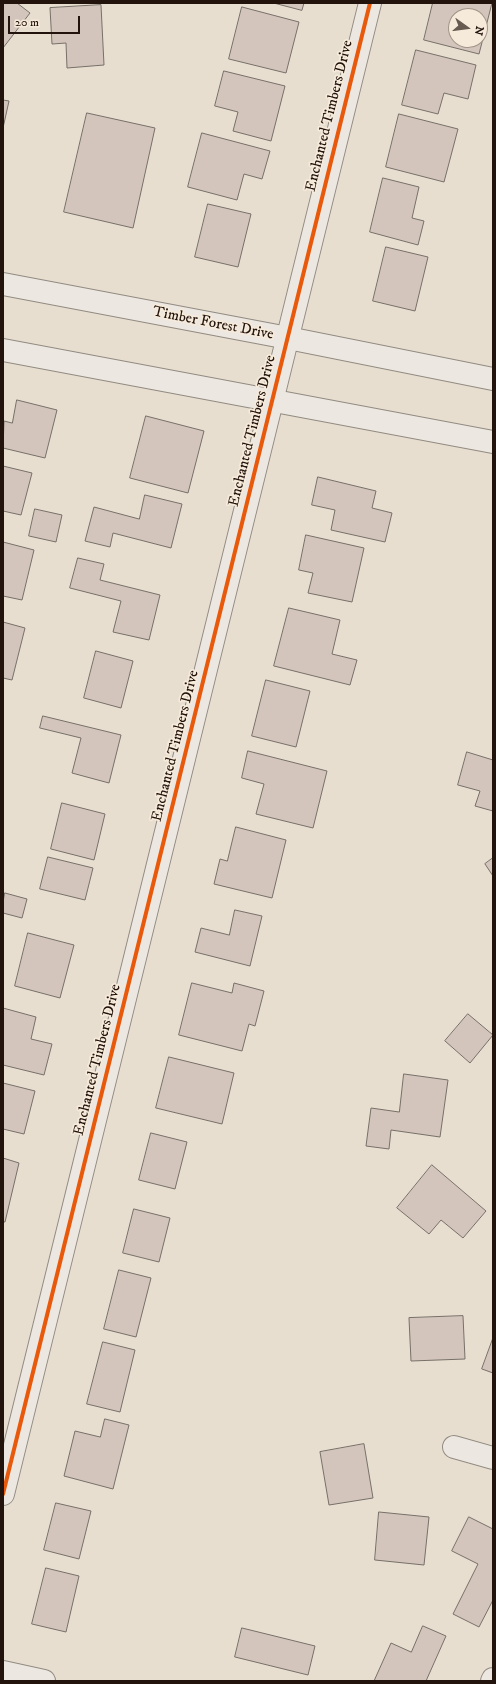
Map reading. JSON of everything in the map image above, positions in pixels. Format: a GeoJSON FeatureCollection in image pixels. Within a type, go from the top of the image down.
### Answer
{"type":"FeatureCollection","features":[{"type":"Feature","properties":{"kind":"street","name":"Enchanted Timbers Drive"},"geometry":{"type":"LineString","coordinates":[[3,1494],[370,3]]}},
{"type":"Feature","properties":{"kind":"street","name":"Timber Forest Drive"},"geometry":{"type":"LineString","coordinates":[[3,284],[288,338],[493,379]]}},
{"type":"Feature","properties":{"kind":"street"},"geometry":{"type":"LineString","coordinates":[[3,350],[493,442]]}},
{"type":"Feature","properties":{"kind":"street"},"geometry":{"type":"LineString","coordinates":[[454,1447],[493,1458]]}},
{"type":"Feature","properties":{"kind":"street"},"geometry":{"type":"LineString","coordinates":[[3,1672],[44,1681]]}},
{"type":"Feature","properties":{"kind":"building"},"geometry":{"type":"Polygon","coordinates":[[[3,3],[17,3],[30,13],[3,48],[3,3]]]}},
{"type":"Feature","properties":{"kind":"building"},"geometry":{"type":"Polygon","coordinates":[[[274,3],[304,3],[302,10],[274,3]]]}},
{"type":"Feature","properties":{"kind":"building"},"geometry":{"type":"Polygon","coordinates":[[[433,3],[492,3],[488,19],[488,8],[448,8],[448,46],[424,40],[433,3]]]}},
{"type":"Feature","properties":{"kind":"building"},"geometry":{"type":"Polygon","coordinates":[[[101,5],[104,65],[67,68],[66,43],[52,44],[50,8],[101,5]]]}},
{"type":"Feature","properties":{"kind":"building"},"geometry":{"type":"Polygon","coordinates":[[[242,7],[299,22],[286,73],[229,59],[242,7]]]}},
{"type":"Feature","properties":{"kind":"building"},"geometry":{"type":"Polygon","coordinates":[[[455,48],[481,48],[479,54],[455,48]]]}},
{"type":"Feature","properties":{"kind":"building"},"geometry":{"type":"Polygon","coordinates":[[[416,50],[476,65],[468,99],[444,93],[438,114],[402,105],[416,50]]]}},
{"type":"Feature","properties":{"kind":"building"},"geometry":{"type":"Polygon","coordinates":[[[224,71],[285,86],[271,141],[233,131],[238,112],[215,106],[224,71]]]}},
{"type":"Feature","properties":{"kind":"building"},"geometry":{"type":"Polygon","coordinates":[[[3,100],[9,101],[3,128],[3,100]]]}},
{"type":"Feature","properties":{"kind":"building"},"geometry":{"type":"Polygon","coordinates":[[[87,113],[155,128],[133,228],[64,212],[87,113]]]}},
{"type":"Feature","properties":{"kind":"building"},"geometry":{"type":"Polygon","coordinates":[[[399,114],[458,129],[444,182],[386,167],[399,114]]]}},
{"type":"Feature","properties":{"kind":"building"},"geometry":{"type":"Polygon","coordinates":[[[202,133],[270,151],[262,179],[244,174],[237,200],[188,187],[202,133]]]}},
{"type":"Feature","properties":{"kind":"building"},"geometry":{"type":"Polygon","coordinates":[[[383,178],[419,187],[412,218],[424,221],[418,245],[370,232],[383,178]]]}},
{"type":"Feature","properties":{"kind":"building"},"geometry":{"type":"Polygon","coordinates":[[[208,204],[251,214],[238,267],[195,257],[208,204]]]}},
{"type":"Feature","properties":{"kind":"building"},"geometry":{"type":"Polygon","coordinates":[[[386,247],[428,257],[415,311],[373,301],[386,247]]]}},
{"type":"Feature","properties":{"kind":"building"},"geometry":{"type":"Polygon","coordinates":[[[17,400],[57,410],[45,458],[3,448],[4,421],[12,423],[17,400]]]}},
{"type":"Feature","properties":{"kind":"building"},"geometry":{"type":"Polygon","coordinates":[[[146,416],[204,431],[188,493],[130,478],[146,416]]]}},
{"type":"Feature","properties":{"kind":"building"},"geometry":{"type":"Polygon","coordinates":[[[3,466],[32,473],[21,515],[3,511],[3,466]]]}},
{"type":"Feature","properties":{"kind":"building"},"geometry":{"type":"Polygon","coordinates":[[[318,477],[376,491],[372,508],[392,513],[385,542],[331,530],[335,510],[312,505],[318,477]]]}},
{"type":"Feature","properties":{"kind":"building"},"geometry":{"type":"Polygon","coordinates":[[[145,495],[182,504],[171,548],[113,533],[110,547],[85,541],[94,507],[139,519],[145,495]]]}},
{"type":"Feature","properties":{"kind":"building"},"geometry":{"type":"Polygon","coordinates":[[[35,509],[62,515],[56,542],[29,536],[35,509]]]}},
{"type":"Feature","properties":{"kind":"building"},"geometry":{"type":"Polygon","coordinates":[[[306,535],[364,548],[352,602],[308,593],[313,573],[299,570],[306,535]]]}},
{"type":"Feature","properties":{"kind":"building"},"geometry":{"type":"Polygon","coordinates":[[[3,542],[34,550],[22,600],[3,596],[3,542]]]}},
{"type":"Feature","properties":{"kind":"building"},"geometry":{"type":"Polygon","coordinates":[[[78,558],[104,564],[100,580],[160,595],[149,640],[113,632],[121,601],[70,588],[78,558]]]}},
{"type":"Feature","properties":{"kind":"building"},"geometry":{"type":"Polygon","coordinates":[[[289,608],[340,620],[332,654],[357,660],[350,685],[274,666],[289,608]]]}},
{"type":"Feature","properties":{"kind":"building"},"geometry":{"type":"Polygon","coordinates":[[[3,622],[25,628],[12,680],[3,678],[3,622]]]}},
{"type":"Feature","properties":{"kind":"building"},"geometry":{"type":"Polygon","coordinates":[[[96,651],[133,661],[121,708],[84,698],[96,651]]]}},
{"type":"Feature","properties":{"kind":"building"},"geometry":{"type":"Polygon","coordinates":[[[266,680],[310,691],[296,747],[252,736],[266,680]]]}},
{"type":"Feature","properties":{"kind":"building"},"geometry":{"type":"Polygon","coordinates":[[[43,716],[121,735],[109,783],[72,773],[81,738],[40,728],[43,716]]]}},
{"type":"Feature","properties":{"kind":"building"},"geometry":{"type":"Polygon","coordinates":[[[248,751],[327,771],[313,828],[256,814],[264,784],[242,778],[248,751]]]}},
{"type":"Feature","properties":{"kind":"building"},"geometry":{"type":"Polygon","coordinates":[[[467,752],[493,760],[493,811],[475,806],[480,791],[458,785],[467,752]]]}},
{"type":"Feature","properties":{"kind":"building"},"geometry":{"type":"Polygon","coordinates":[[[62,803],[105,814],[94,860],[51,849],[62,803]]]}},
{"type":"Feature","properties":{"kind":"building"},"geometry":{"type":"Polygon","coordinates":[[[236,827],[286,840],[272,898],[214,884],[220,859],[227,861],[236,827]]]}},
{"type":"Feature","properties":{"kind":"building"},"geometry":{"type":"Polygon","coordinates":[[[48,857],[93,868],[85,900],[40,889],[48,857]]]}},
{"type":"Feature","properties":{"kind":"building"},"geometry":{"type":"Polygon","coordinates":[[[493,858],[493,876],[485,864],[493,858]]]}},
{"type":"Feature","properties":{"kind":"building"},"geometry":{"type":"Polygon","coordinates":[[[5,893],[27,899],[22,918],[3,913],[5,893]]]}},
{"type":"Feature","properties":{"kind":"building"},"geometry":{"type":"Polygon","coordinates":[[[235,910],[262,916],[250,966],[195,952],[201,928],[229,935],[235,910]]]}},
{"type":"Feature","properties":{"kind":"building"},"geometry":{"type":"Polygon","coordinates":[[[28,933],[74,945],[60,998],[15,986],[28,933]]]}},
{"type":"Feature","properties":{"kind":"building"},"geometry":{"type":"Polygon","coordinates":[[[192,983],[232,993],[234,983],[264,991],[255,1026],[249,1024],[242,1051],[179,1035],[192,983]]]}},
{"type":"Feature","properties":{"kind":"building"},"geometry":{"type":"Polygon","coordinates":[[[3,1008],[36,1017],[31,1039],[52,1044],[44,1075],[3,1065],[3,1008]]]}},
{"type":"Feature","properties":{"kind":"building"},"geometry":{"type":"Polygon","coordinates":[[[468,1014],[493,1035],[470,1063],[445,1041],[468,1014]]]}},
{"type":"Feature","properties":{"kind":"building"},"geometry":{"type":"Polygon","coordinates":[[[169,1057],[234,1073],[222,1124],[156,1108],[169,1057]]]}},
{"type":"Feature","properties":{"kind":"building"},"geometry":{"type":"Polygon","coordinates":[[[404,1074],[448,1080],[440,1137],[391,1130],[389,1149],[366,1146],[371,1108],[399,1112],[404,1074]]]}},
{"type":"Feature","properties":{"kind":"building"},"geometry":{"type":"Polygon","coordinates":[[[3,1083],[35,1091],[24,1134],[3,1129],[3,1083]]]}},
{"type":"Feature","properties":{"kind":"building"},"geometry":{"type":"Polygon","coordinates":[[[151,1133],[187,1142],[175,1189],[139,1180],[151,1133]]]}},
{"type":"Feature","properties":{"kind":"building"},"geometry":{"type":"Polygon","coordinates":[[[3,1158],[19,1163],[5,1222],[3,1222],[3,1158]]]}},
{"type":"Feature","properties":{"kind":"building"},"geometry":{"type":"Polygon","coordinates":[[[432,1165],[486,1211],[463,1238],[441,1220],[429,1234],[397,1208],[432,1165]]]}},
{"type":"Feature","properties":{"kind":"building"},"geometry":{"type":"Polygon","coordinates":[[[134,1209],[170,1218],[159,1262],[123,1253],[134,1209]]]}},
{"type":"Feature","properties":{"kind":"building"},"geometry":{"type":"Polygon","coordinates":[[[119,1270],[151,1278],[136,1337],[104,1329],[119,1270]]]}},
{"type":"Feature","properties":{"kind":"building"},"geometry":{"type":"Polygon","coordinates":[[[463,1316],[465,1359],[411,1361],[409,1318],[463,1316]]]}},
{"type":"Feature","properties":{"kind":"building"},"geometry":{"type":"Polygon","coordinates":[[[493,1338],[493,1373],[482,1369],[493,1338]]]}},
{"type":"Feature","properties":{"kind":"building"},"geometry":{"type":"Polygon","coordinates":[[[103,1342],[135,1350],[120,1412],[87,1404],[103,1342]]]}},
{"type":"Feature","properties":{"kind":"building"},"geometry":{"type":"Polygon","coordinates":[[[105,1419],[129,1425],[113,1489],[64,1476],[75,1431],[100,1437],[105,1419]]]}},
{"type":"Feature","properties":{"kind":"building"},"geometry":{"type":"Polygon","coordinates":[[[364,1444],[373,1498],[329,1505],[320,1452],[364,1444]]]}},
{"type":"Feature","properties":{"kind":"building"},"geometry":{"type":"Polygon","coordinates":[[[56,1503],[91,1511],[79,1559],[44,1550],[56,1503]]]}},
{"type":"Feature","properties":{"kind":"building"},"geometry":{"type":"Polygon","coordinates":[[[379,1512],[429,1517],[424,1565],[375,1560],[379,1512]]]}},
{"type":"Feature","properties":{"kind":"building"},"geometry":{"type":"Polygon","coordinates":[[[469,1517],[493,1529],[493,1600],[479,1627],[453,1614],[478,1564],[452,1551],[469,1517]]]}},
{"type":"Feature","properties":{"kind":"building"},"geometry":{"type":"Polygon","coordinates":[[[46,1568],[79,1576],[66,1632],[32,1624],[46,1568]]]}},
{"type":"Feature","properties":{"kind":"building"},"geometry":{"type":"Polygon","coordinates":[[[423,1626],[446,1636],[426,1681],[374,1681],[391,1643],[411,1652],[423,1626]]]}},
{"type":"Feature","properties":{"kind":"building"},"geometry":{"type":"Polygon","coordinates":[[[242,1628],[315,1646],[308,1675],[235,1657],[242,1628]]]}},
{"type":"Feature","properties":{"kind":"cycle path"},"geometry":{"type":"LineString","coordinates":[[3,1494],[370,3]]}}]}
